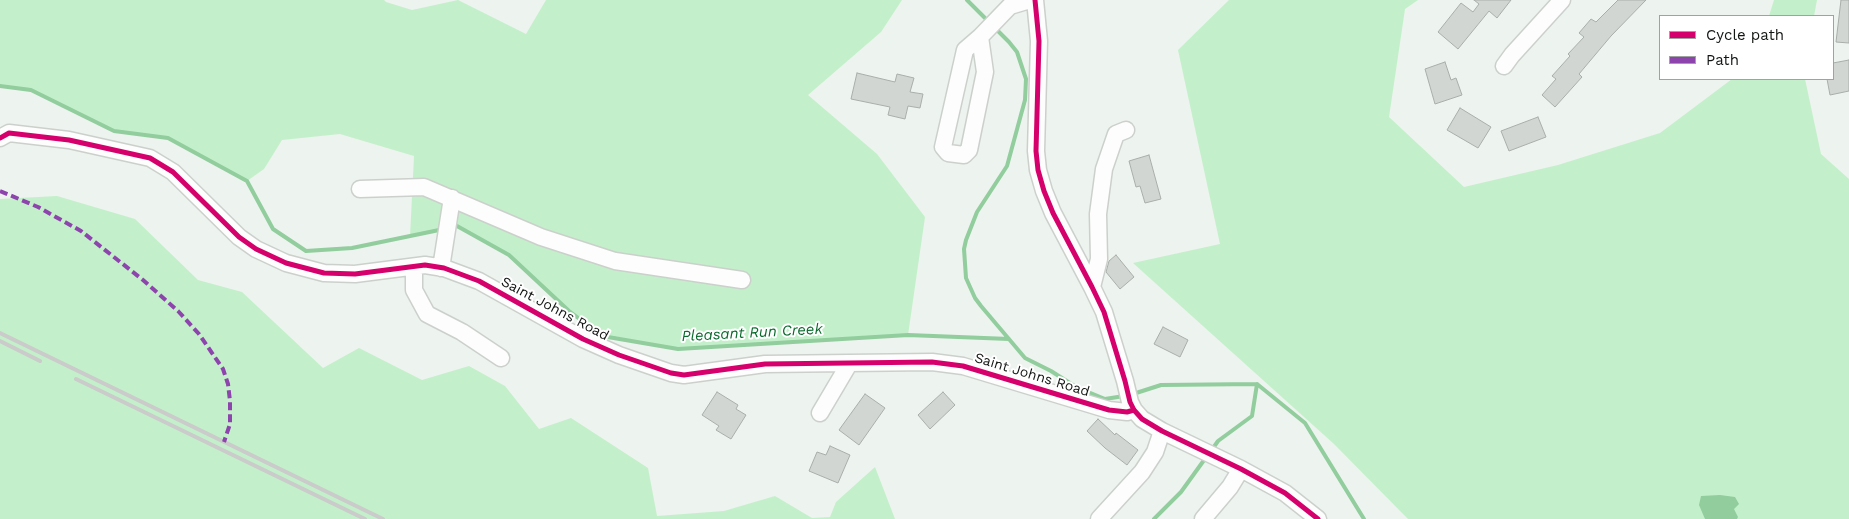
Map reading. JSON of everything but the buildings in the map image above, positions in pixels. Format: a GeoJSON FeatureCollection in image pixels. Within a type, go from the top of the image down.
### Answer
{"type":"FeatureCollection","features":[{"type":"Feature","properties":{"kind":"street"},"geometry":{"type":"LineString","coordinates":[[982,35],[985,72],[969,150],[964,155],[948,153],[943,147],[965,50],[1010,6],[1030,0]]}},
{"type":"Feature","properties":{"kind":"street"},"geometry":{"type":"LineString","coordinates":[[1035,0],[1038,41],[1036,151],[1038,170],[1053,212],[1104,312],[1132,406],[1142,419],[1162,431],[1241,468],[1285,493],[1318,519]]}},
{"type":"Feature","properties":{"kind":"street"},"geometry":{"type":"LineString","coordinates":[[1504,66],[1562,0]]}},
{"type":"Feature","properties":{"kind":"street"},"geometry":{"type":"LineString","coordinates":[[1092,287],[1100,259],[1098,214],[1104,169],[1116,134],[1126,130]]}},
{"type":"Feature","properties":{"kind":"street","name":"Saint Johns Road"},"geometry":{"type":"LineString","coordinates":[[0,138],[9,134],[69,140],[150,158],[173,172],[222,221],[251,245],[286,263],[324,273],[355,274],[425,266],[462,273],[478,280],[583,339],[619,355],[672,373],[684,375],[765,364],[932,362],[963,366],[1109,410],[1127,412],[1132,406]]}},
{"type":"Feature","properties":{"kind":"street"},"geometry":{"type":"LineString","coordinates":[[360,189],[424,186],[541,237],[615,261],[742,280]]}},
{"type":"Feature","properties":{"kind":"street"},"geometry":{"type":"LineString","coordinates":[[441,268],[452,198]]}},
{"type":"Feature","properties":{"kind":"street"},"geometry":{"type":"LineString","coordinates":[[414,267],[414,290],[427,314],[462,332],[500,358]]}},
{"type":"Feature","properties":{"kind":"street"},"geometry":{"type":"LineString","coordinates":[[820,413],[849,364]]}},
{"type":"Feature","properties":{"kind":"street"},"geometry":{"type":"LineString","coordinates":[[1098,519],[1142,472],[1155,452],[1162,431]]}},
{"type":"Feature","properties":{"kind":"street"},"geometry":{"type":"LineString","coordinates":[[1203,519],[1230,486],[1241,468]]}},
{"type":"Feature","properties":{"kind":"shaded area"},"geometry":{"type":"Polygon","coordinates":[[[0,0],[384,0],[412,10],[458,0],[526,34],[546,0],[902,0],[881,32],[808,95],[877,154],[925,217],[908,335],[678,349],[602,336],[569,311],[509,255],[457,226],[410,237],[414,156],[340,134],[282,140],[264,169],[247,181],[168,138],[114,131],[31,90],[0,86],[0,0]]]}},
{"type":"Feature","properties":{"kind":"shaded area"},"geometry":{"type":"Polygon","coordinates":[[[1229,0],[1418,0],[1405,9],[1389,117],[1464,187],[1558,165],[1660,133],[1731,80],[1805,80],[1821,154],[1849,179],[1849,519],[1408,519],[1334,444],[1133,263],[1220,244],[1178,50],[1229,0]]]}},
{"type":"Feature","properties":{"kind":"shaded area"},"geometry":{"type":"Polygon","coordinates":[[[1774,0],[1817,0],[1814,15],[1769,15],[1774,0]]]}},
{"type":"Feature","properties":{"kind":"shaded area"},"geometry":{"type":"Polygon","coordinates":[[[57,196],[135,219],[198,280],[242,292],[323,368],[359,348],[422,380],[469,366],[505,386],[539,429],[571,418],[648,468],[657,516],[724,511],[775,496],[812,518],[830,517],[836,502],[875,467],[895,519],[0,519],[0,199],[57,196]]]}},
{"type":"Feature","properties":{"kind":"shaded area"},"geometry":{"type":"Polygon","coordinates":[[[1720,495],[1735,497],[1739,504],[1734,509],[1738,517],[1737,519],[1705,519],[1699,505],[1701,496],[1720,495]]]}},
{"type":"Feature","properties":{"kind":"waterway"},"geometry":{"type":"LineString","coordinates":[[967,0],[988,21]]}},
{"type":"Feature","properties":{"kind":"waterway"},"geometry":{"type":"LineString","coordinates":[[995,28],[1017,52],[1026,79],[1025,100],[1007,166],[977,212],[966,240],[964,249],[966,278],[975,298],[1025,358],[1051,371],[1076,387],[1105,399],[1124,396]]}},
{"type":"Feature","properties":{"kind":"waterway","name":"Pleasant Run Creek"},"geometry":{"type":"LineString","coordinates":[[0,86],[31,90],[114,131],[168,138],[247,181],[273,229],[306,251],[352,248],[444,229]]}},
{"type":"Feature","properties":{"kind":"waterway","name":"Pleasant Run Creek"},"geometry":{"type":"LineString","coordinates":[[453,227],[457,226],[509,255],[569,311],[602,336],[678,349],[908,335],[1009,339]]}},
{"type":"Feature","properties":{"kind":"waterway","name":"Pleasant Run Creek"},"geometry":{"type":"LineString","coordinates":[[1133,394],[1161,385],[1257,384],[1305,423],[1364,519]]}},
{"type":"Feature","properties":{"kind":"waterway"},"geometry":{"type":"LineString","coordinates":[[1211,451],[1218,441],[1252,416],[1257,384]]}},
{"type":"Feature","properties":{"kind":"waterway"},"geometry":{"type":"LineString","coordinates":[[1154,519],[1181,492],[1207,456]]}},
{"type":"Feature","properties":{"kind":"railway"},"geometry":{"type":"LineString","coordinates":[[0,333],[383,519]]}},
{"type":"Feature","properties":{"kind":"railway"},"geometry":{"type":"LineString","coordinates":[[0,341],[40,361]]}},
{"type":"Feature","properties":{"kind":"railway"},"geometry":{"type":"LineString","coordinates":[[76,379],[365,519]]}},
{"type":"Feature","properties":{"kind":"marked path"},"geometry":{"type":"LineString","coordinates":[[0,191],[38,207],[81,231],[143,280],[178,311],[199,334],[223,369],[228,384],[230,424],[224,442]]}},
{"type":"Feature","properties":{"kind":"cycle path"},"geometry":{"type":"LineString","coordinates":[[1035,0],[1039,41],[1036,151],[1038,170],[1053,213],[1104,312],[1134,410],[1142,419],[1162,431],[1241,469],[1285,493],[1318,519]]}},
{"type":"Feature","properties":{"kind":"cycle path"},"geometry":{"type":"LineString","coordinates":[[0,138],[9,133],[69,140],[150,158],[173,172],[239,237],[256,249],[286,263],[324,273],[355,274],[425,265],[444,268],[479,281],[583,339],[619,355],[671,373],[684,375],[765,364],[932,362],[963,366],[1109,410],[1127,412],[1134,410]]}}]}
